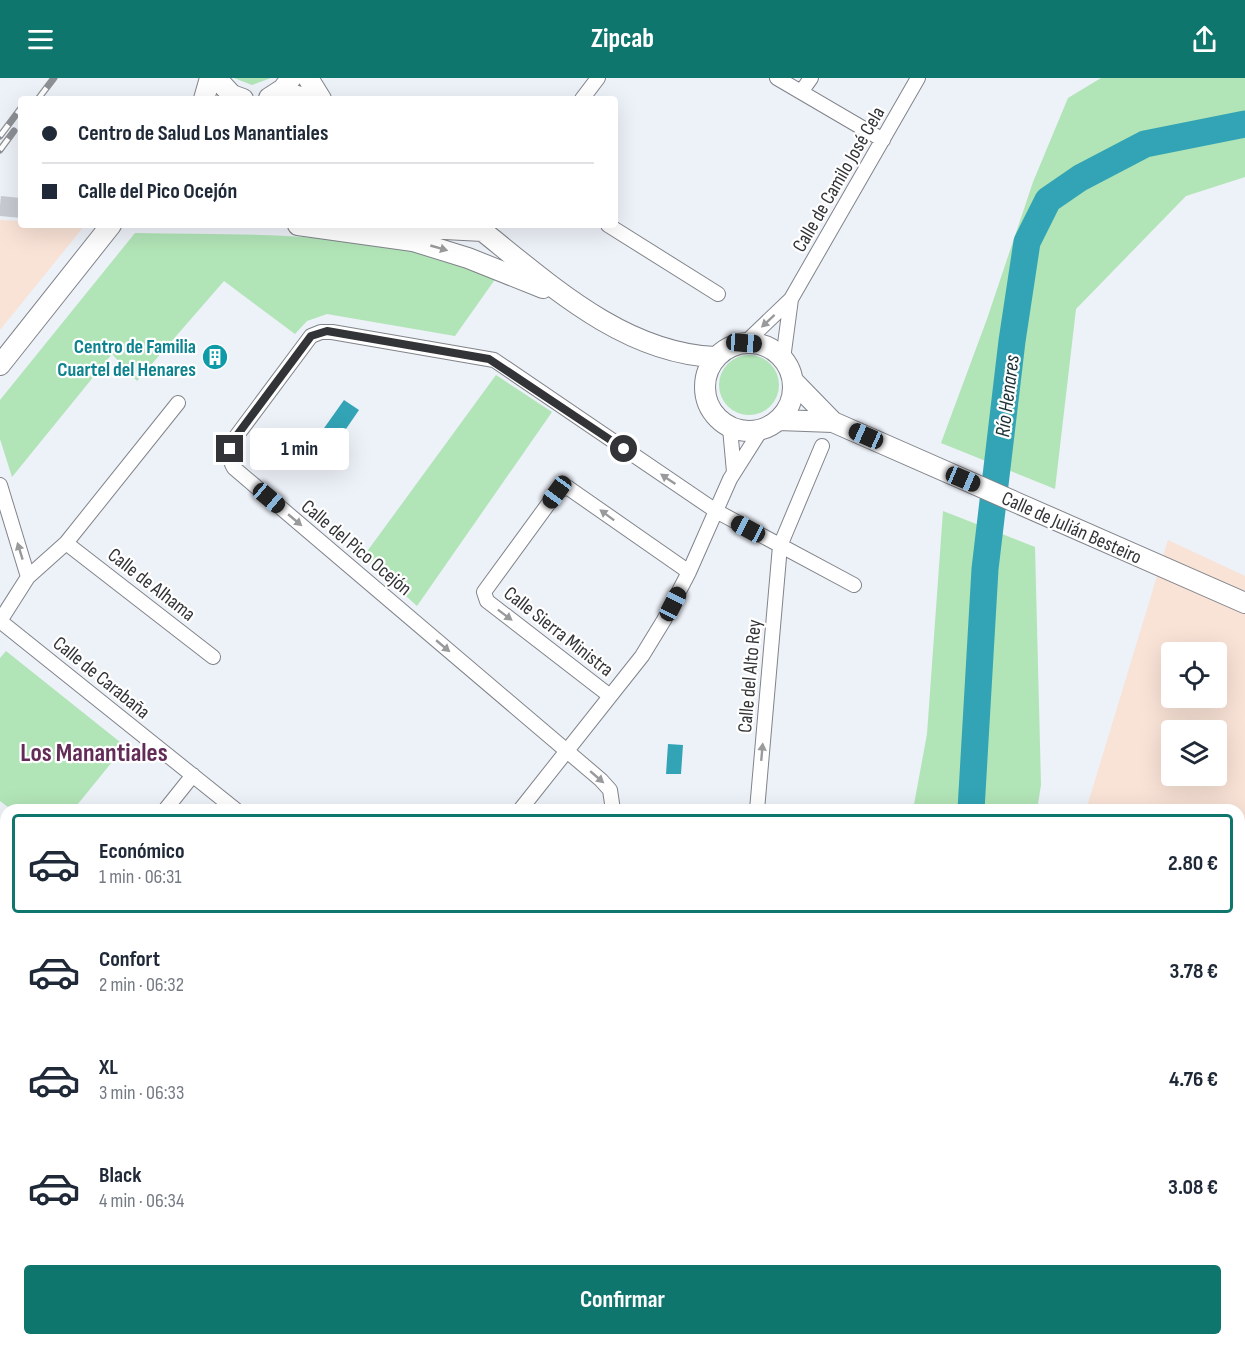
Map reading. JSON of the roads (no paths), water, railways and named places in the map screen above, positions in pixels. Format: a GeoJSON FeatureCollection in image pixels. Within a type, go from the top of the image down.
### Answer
{"type":"FeatureCollection","features":[{"type":"Feature","properties":{"kind":"street"},"geometry":{"type":"LineString","coordinates":[[205,96],[210,78]]}},
{"type":"Feature","properties":{"kind":"street"},"geometry":{"type":"LineString","coordinates":[[216,78],[235,96]]}},
{"type":"Feature","properties":{"kind":"street"},"geometry":{"type":"LineString","coordinates":[[270,96],[291,78]]}},
{"type":"Feature","properties":{"kind":"street"},"geometry":{"type":"LineString","coordinates":[[308,78],[319,96]]}},
{"type":"Feature","properties":{"kind":"street"},"geometry":{"type":"LineString","coordinates":[[584,96],[598,78]]}},
{"type":"Feature","properties":{"kind":"street"},"geometry":{"type":"LineString","coordinates":[[777,78],[883,140]]}},
{"type":"Feature","properties":{"kind":"street"},"geometry":{"type":"LineString","coordinates":[[801,92],[811,78]]}},
{"type":"Feature","properties":{"kind":"street","name":"Calle de Camilo José Cela"},"geometry":{"type":"LineString","coordinates":[[744,343],[791,299],[918,78]]}},
{"type":"Feature","properties":{"kind":"street"},"geometry":{"type":"LineString","coordinates":[[324,228],[368,233],[428,245],[476,260],[565,297],[610,324],[668,352],[715,357]]}},
{"type":"Feature","properties":{"kind":"street"},"geometry":{"type":"LineString","coordinates":[[483,228],[565,297]]}},
{"type":"Feature","properties":{"kind":"street"},"geometry":{"type":"LineString","coordinates":[[613,228],[718,294]]}},
{"type":"Feature","properties":{"kind":"street"},"geometry":{"type":"LineString","coordinates":[[0,380],[4,359],[108,229]]}},
{"type":"Feature","properties":{"kind":"street","name":"Calle de Camilo José Cela"},"geometry":{"type":"LineString","coordinates":[[783,359],[791,299]]}},
{"type":"Feature","properties":{"kind":"street","name":"Calle del Pico Ocejón"},"geometry":{"type":"LineString","coordinates":[[567,751],[237,471],[230,455],[235,438],[311,336],[321,332],[332,332],[494,360],[716,511],[854,585]]}},
{"type":"Feature","properties":{"kind":"street"},"geometry":{"type":"LineString","coordinates":[[668,352],[704,390],[715,416],[730,428],[745,432],[760,430],[779,420],[791,402],[793,381],[783,359],[772,350],[759,344],[744,343],[724,350],[715,357],[705,378],[704,390]]}},
{"type":"Feature","properties":{"kind":"street","name":"Calle de Julián Besteiro"},"geometry":{"type":"LineString","coordinates":[[793,381],[833,423]]}},
{"type":"Feature","properties":{"kind":"street"},"geometry":{"type":"LineString","coordinates":[[0,621],[28,577],[66,543],[178,404]]}},
{"type":"Feature","properties":{"kind":"street","name":"Calle de Julián Besteiro"},"geometry":{"type":"LineString","coordinates":[[779,420],[833,423],[1245,603]]}},
{"type":"Feature","properties":{"kind":"street"},"geometry":{"type":"LineString","coordinates":[[730,428],[734,472]]}},
{"type":"Feature","properties":{"kind":"street"},"geometry":{"type":"LineString","coordinates":[[525,804],[642,656],[689,572],[734,472],[760,430]]}},
{"type":"Feature","properties":{"kind":"street","name":"Calle del Alto Rey"},"geometry":{"type":"LineString","coordinates":[[758,804],[780,546],[822,446]]}},
{"type":"Feature","properties":{"kind":"street"},"geometry":{"type":"LineString","coordinates":[[0,485],[28,577]]}},
{"type":"Feature","properties":{"kind":"street","name":"Calle Sierra Ministra"},"geometry":{"type":"LineString","coordinates":[[610,696],[487,601],[484,592],[557,492],[567,487],[689,572]]}},
{"type":"Feature","properties":{"kind":"street","name":"Calle de Alhama"},"geometry":{"type":"LineString","coordinates":[[66,543],[213,657]]}},
{"type":"Feature","properties":{"kind":"street","name":"Calle de Carabaña"},"geometry":{"type":"LineString","coordinates":[[0,621],[229,804]]}},
{"type":"Feature","properties":{"kind":"street"},"geometry":{"type":"LineString","coordinates":[[567,751],[606,785],[612,804]]}},
{"type":"Feature","properties":{"kind":"street"},"geometry":{"type":"LineString","coordinates":[[170,804],[193,775]]}},
{"type":"Feature","properties":{"kind":"water"},"geometry":{"type":"Polygon","coordinates":[[[344,400],[359,410],[337,442],[322,431],[344,400]]]}},
{"type":"Feature","properties":{"kind":"water"},"geometry":{"type":"Polygon","coordinates":[[[668,744],[683,745],[681,774],[666,774],[668,744]]]}},
{"type":"Feature","properties":{"kind":"waterway","name":"Río Henares"},"geometry":{"type":"LineString","coordinates":[[971,804],[985,569],[1012,341],[1027,242],[1048,200],[1080,178],[1145,144],[1245,124]]}},
{"type":"Feature","properties":{"kind":"tunnel"},"geometry":{"type":"LineString","coordinates":[[0,206],[18,208]]}},
{"type":"Feature","properties":{"kind":"railway"},"geometry":{"type":"LineString","coordinates":[[40,96],[54,78]]}},
{"type":"Feature","properties":{"kind":"railway"},"geometry":{"type":"LineString","coordinates":[[0,136],[18,112]]}},
{"type":"Feature","properties":{"kind":"railway"},"geometry":{"type":"LineString","coordinates":[[0,150],[14,131]]}},
{"type":"Feature","properties":{"kind":"place","name":"Centro de Familia Cuartel del Henares"},"geometry":{"type":"Point","coordinates":[215,357]}},
{"type":"Feature","properties":{"kind":"district","name":"Los Manantiales"},"geometry":{"type":"Point","coordinates":[94,752]}}]}
